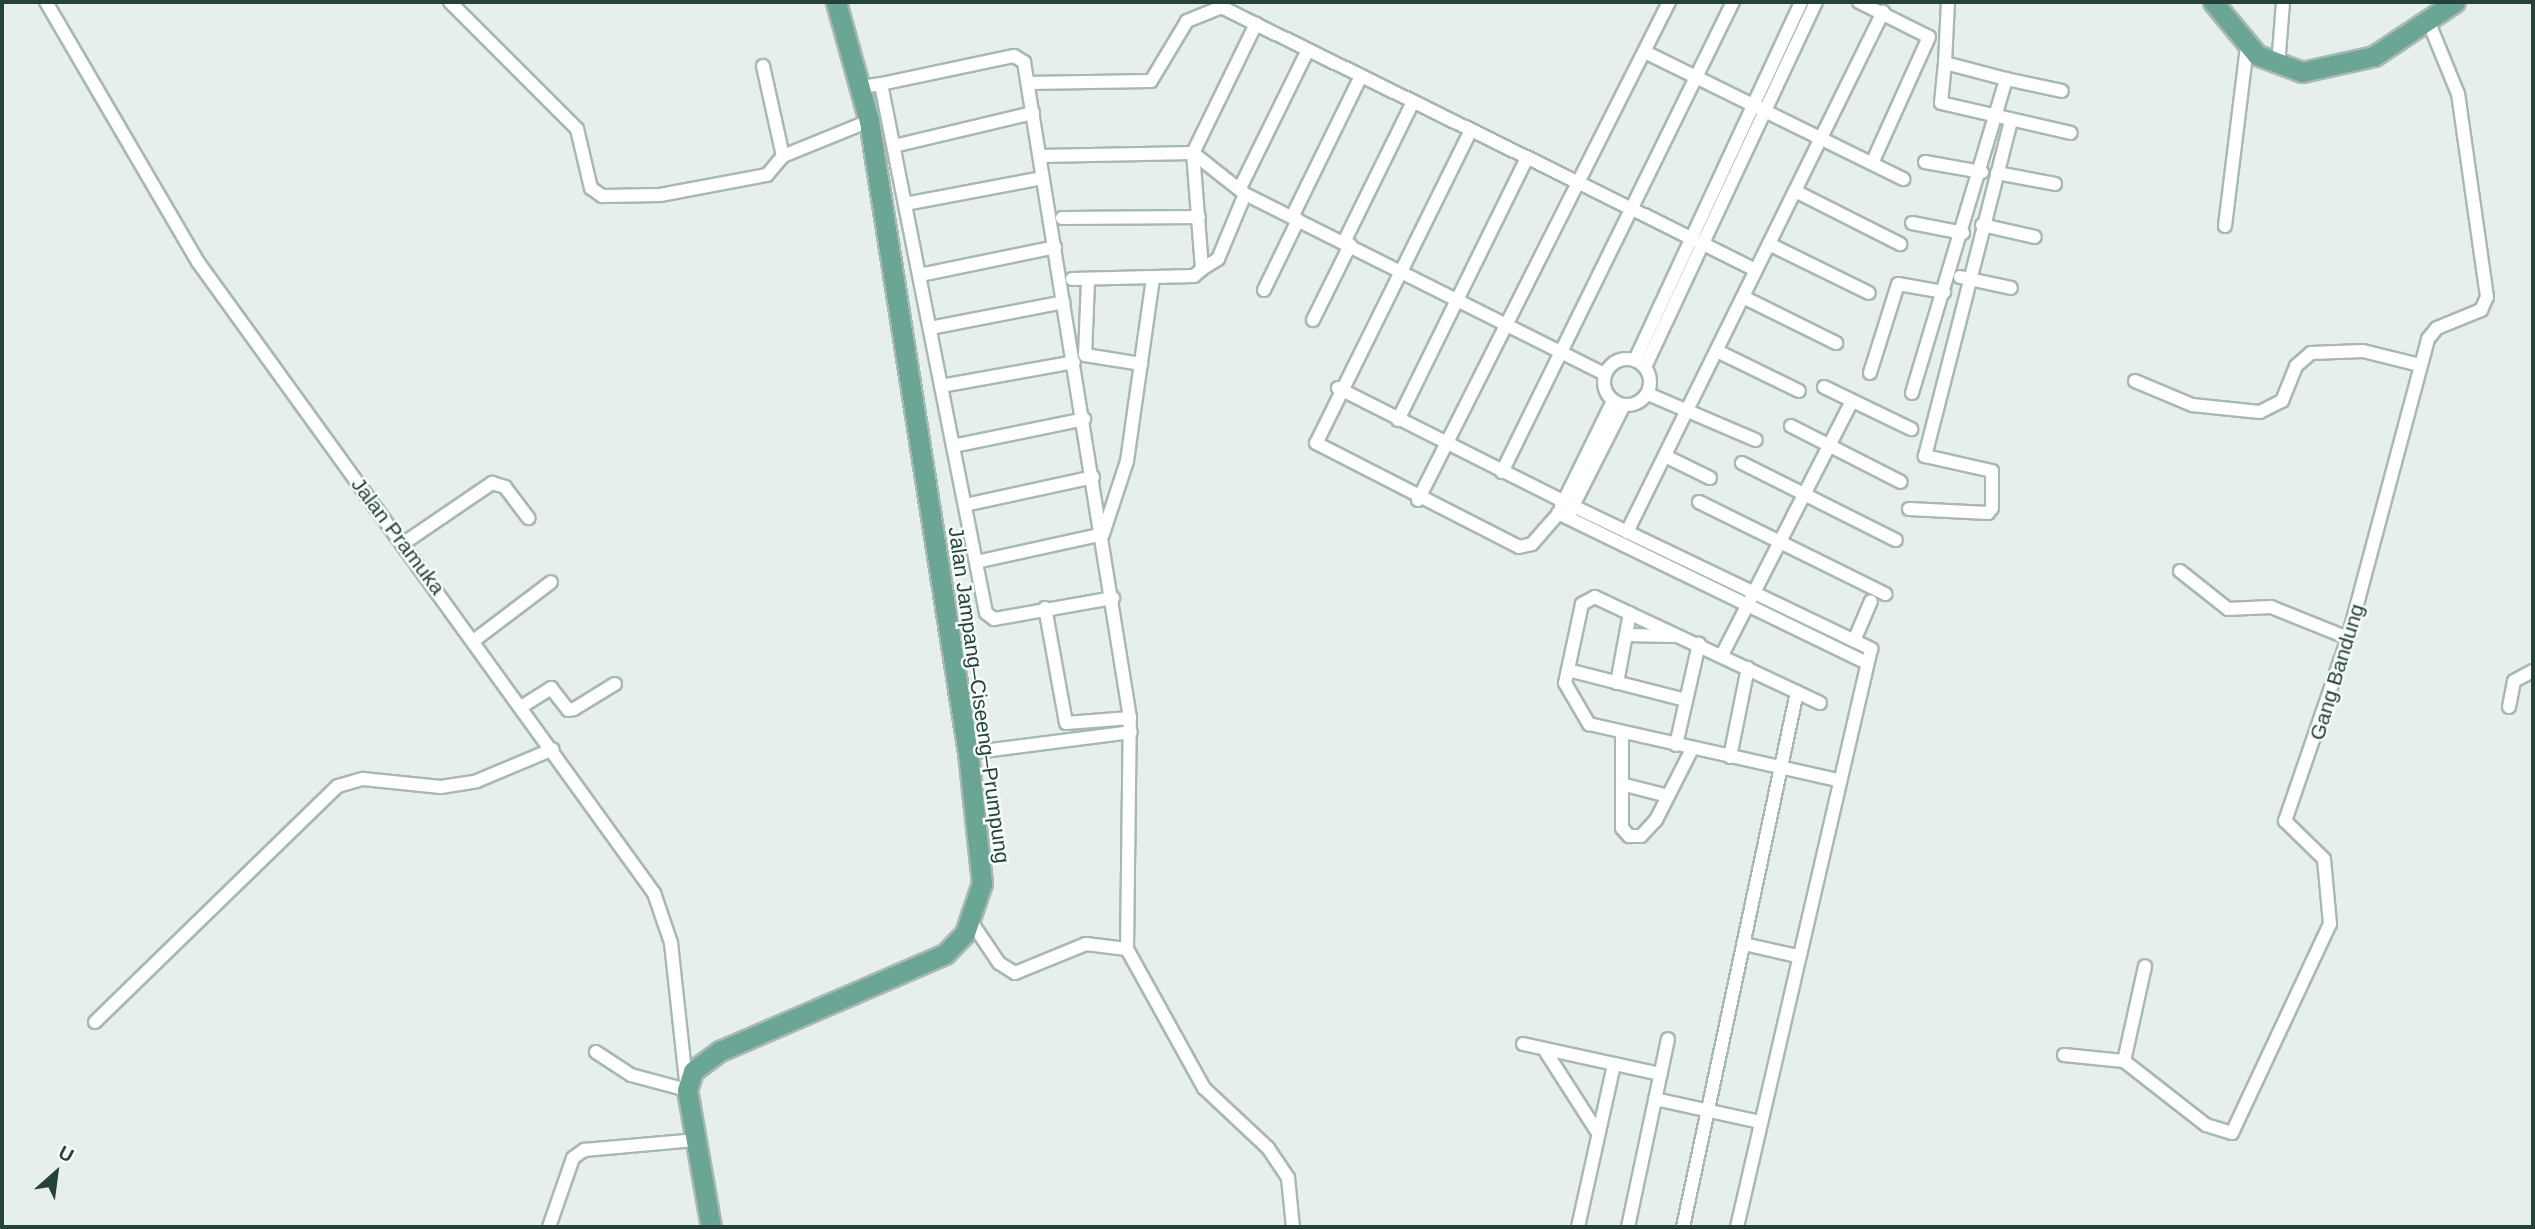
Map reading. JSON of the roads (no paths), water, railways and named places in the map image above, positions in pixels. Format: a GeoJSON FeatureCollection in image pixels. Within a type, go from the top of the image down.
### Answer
{"type":"FeatureCollection","features":[{"type":"Feature","properties":{"kind":"main road","name":"Jalan Jampang–Ciseeng–Prumpung"},"geometry":{"type":"LineString","coordinates":[[687,1090],[693,1071],[720,1051],[945,954],[970,920],[982,859],[968,753],[869,121],[871,85],[836,2]]}},
{"type":"Feature","properties":{"kind":"main road"},"geometry":{"type":"LineString","coordinates":[[2213,2],[2247,46],[2278,66],[2302,72],[2354,64],[2429,23],[2455,2]]}},
{"type":"Feature","properties":{"kind":"main road"},"geometry":{"type":"LineString","coordinates":[[687,1090],[711,1227]]}},
{"type":"Feature","properties":{"kind":"street","name":"Jalan Pramuka"},"geometry":{"type":"LineString","coordinates":[[47,2],[198,262],[476,639],[654,893],[671,943],[687,1090]]}},
{"type":"Feature","properties":{"kind":"street"},"geometry":{"type":"LineString","coordinates":[[450,2],[577,129],[596,194],[660,195],[766,175],[783,156],[869,121]]}},
{"type":"Feature","properties":{"kind":"street"},"geometry":{"type":"LineString","coordinates":[[1418,500],[1510,324],[1668,2]]}},
{"type":"Feature","properties":{"kind":"street"},"geometry":{"type":"LineString","coordinates":[[1502,472],[1733,2]]}},
{"type":"Feature","properties":{"kind":"street"},"geometry":{"type":"LineString","coordinates":[[1761,109],[1801,2]]}},
{"type":"Feature","properties":{"kind":"street"},"geometry":{"type":"LineString","coordinates":[[1648,394],[1640,363],[1761,109],[1816,2]]}},
{"type":"Feature","properties":{"kind":"street"},"geometry":{"type":"LineString","coordinates":[[1859,2],[1929,37],[1872,163]]}},
{"type":"Feature","properties":{"kind":"street"},"geometry":{"type":"LineString","coordinates":[[1948,2],[1941,103],[2071,133]]}},
{"type":"Feature","properties":{"kind":"street"},"geometry":{"type":"LineString","coordinates":[[2278,66],[2283,2]]}},
{"type":"Feature","properties":{"kind":"street"},"geometry":{"type":"LineString","coordinates":[[1028,83],[1151,81],[1161,73],[1182,27],[1208,8],[1256,24],[1756,270]]}},
{"type":"Feature","properties":{"kind":"street"},"geometry":{"type":"LineString","coordinates":[[1628,532],[1883,12]]}},
{"type":"Feature","properties":{"kind":"street","name":"Gang Bandung"},"geometry":{"type":"LineString","coordinates":[[2124,1061],[2206,1125],[2228,1134],[2236,1129],[2332,917],[2324,859],[2285,821],[2348,638],[2431,332],[2481,310],[2487,297],[2458,94],[2429,23]]}},
{"type":"Feature","properties":{"kind":"street"},"geometry":{"type":"LineString","coordinates":[[1202,269],[1193,153],[1256,24]]}},
{"type":"Feature","properties":{"kind":"street"},"geometry":{"type":"LineString","coordinates":[[2225,226],[2247,46]]}},
{"type":"Feature","properties":{"kind":"street"},"geometry":{"type":"LineString","coordinates":[[1072,279],[1088,281],[1194,276],[1218,260],[1242,191],[1308,50]]}},
{"type":"Feature","properties":{"kind":"street"},"geometry":{"type":"LineString","coordinates":[[1644,52],[1903,179]]}},
{"type":"Feature","properties":{"kind":"street"},"geometry":{"type":"LineString","coordinates":[[1113,598],[989,617],[894,146],[871,85],[1014,57],[1024,62],[1103,534],[1113,598],[1130,725],[1127,949],[1204,1088],[1268,1148],[1288,1178],[1293,1227]]}},
{"type":"Feature","properties":{"kind":"street"},"geometry":{"type":"LineString","coordinates":[[1945,63],[2062,91]]}},
{"type":"Feature","properties":{"kind":"street"},"geometry":{"type":"LineString","coordinates":[[763,66],[783,156]]}},
{"type":"Feature","properties":{"kind":"street"},"geometry":{"type":"LineString","coordinates":[[1264,290],[1361,76]]}},
{"type":"Feature","properties":{"kind":"street"},"geometry":{"type":"LineString","coordinates":[[1912,393],[1982,172],[2006,79]]}},
{"type":"Feature","properties":{"kind":"street"},"geometry":{"type":"LineString","coordinates":[[1313,320],[1413,102]]}},
{"type":"Feature","properties":{"kind":"street"},"geometry":{"type":"LineString","coordinates":[[894,146],[1033,113]]}},
{"type":"Feature","properties":{"kind":"street"},"geometry":{"type":"LineString","coordinates":[[1909,509],[1992,508],[1992,471],[1925,456],[1968,279],[2011,120]]}},
{"type":"Feature","properties":{"kind":"street"},"geometry":{"type":"LineString","coordinates":[[1471,130],[1402,271],[1338,388],[1316,436],[1320,449],[1418,500],[1519,547],[1532,544],[1563,511],[1619,403],[1648,394],[1688,407],[1756,440]]}},
{"type":"Feature","properties":{"kind":"street"},"geometry":{"type":"LineString","coordinates":[[1040,156],[1193,153],[1242,191],[1605,374],[1619,403]]}},
{"type":"Feature","properties":{"kind":"street"},"geometry":{"type":"LineString","coordinates":[[1398,421],[1527,158]]}},
{"type":"Feature","properties":{"kind":"street"},"geometry":{"type":"LineString","coordinates":[[1925,162],[1982,172]]}},
{"type":"Feature","properties":{"kind":"street"},"geometry":{"type":"LineString","coordinates":[[1997,173],[2055,184]]}},
{"type":"Feature","properties":{"kind":"street"},"geometry":{"type":"LineString","coordinates":[[905,204],[1044,178]]}},
{"type":"Feature","properties":{"kind":"street"},"geometry":{"type":"LineString","coordinates":[[1795,191],[1900,244]]}},
{"type":"Feature","properties":{"kind":"street"},"geometry":{"type":"LineString","coordinates":[[1062,218],[1199,217]]}},
{"type":"Feature","properties":{"kind":"street"},"geometry":{"type":"LineString","coordinates":[[1912,223],[1963,233]]}},
{"type":"Feature","properties":{"kind":"street"},"geometry":{"type":"LineString","coordinates":[[1983,225],[2035,237]]}},
{"type":"Feature","properties":{"kind":"street"},"geometry":{"type":"LineString","coordinates":[[1769,244],[1869,293]]}},
{"type":"Feature","properties":{"kind":"street"},"geometry":{"type":"LineString","coordinates":[[919,275],[1055,247]]}},
{"type":"Feature","properties":{"kind":"street"},"geometry":{"type":"LineString","coordinates":[[1950,275],[2011,288]]}},
{"type":"Feature","properties":{"kind":"street"},"geometry":{"type":"LineString","coordinates":[[1103,534],[1127,461],[1153,278]]}},
{"type":"Feature","properties":{"kind":"street"},"geometry":{"type":"LineString","coordinates":[[1088,281],[1085,355],[1141,364]]}},
{"type":"Feature","properties":{"kind":"street"},"geometry":{"type":"LineString","coordinates":[[1870,373],[1898,284],[1944,292]]}},
{"type":"Feature","properties":{"kind":"street"},"geometry":{"type":"LineString","coordinates":[[1743,297],[1836,343]]}},
{"type":"Feature","properties":{"kind":"street"},"geometry":{"type":"LineString","coordinates":[[930,328],[1064,302]]}},
{"type":"Feature","properties":{"kind":"street"},"geometry":{"type":"LineString","coordinates":[[1717,351],[1799,391]]}},
{"type":"Feature","properties":{"kind":"street"},"geometry":{"type":"LineString","coordinates":[[2135,381],[2192,405],[2260,412],[2282,401],[2296,366],[2311,353],[2363,351],[2420,365]]}},
{"type":"Feature","properties":{"kind":"street"},"geometry":{"type":"LineString","coordinates":[[1605,374],[1617,361],[1640,363]]}},
{"type":"Feature","properties":{"kind":"street"},"geometry":{"type":"LineString","coordinates":[[942,386],[1074,362]]}},
{"type":"Feature","properties":{"kind":"street"},"geometry":{"type":"LineString","coordinates":[[1824,387],[1911,429]]}},
{"type":"Feature","properties":{"kind":"street"},"geometry":{"type":"LineString","coordinates":[[1338,388],[1502,472],[1563,511],[1867,663]]}},
{"type":"Feature","properties":{"kind":"street"},"geometry":{"type":"LineString","coordinates":[[1722,655],[1852,401]]}},
{"type":"Feature","properties":{"kind":"street"},"geometry":{"type":"LineString","coordinates":[[953,446],[1084,418]]}},
{"type":"Feature","properties":{"kind":"street"},"geometry":{"type":"LineString","coordinates":[[1791,426],[1901,482]]}},
{"type":"Feature","properties":{"kind":"street"},"geometry":{"type":"LineString","coordinates":[[1665,456],[1710,478]]}},
{"type":"Feature","properties":{"kind":"street"},"geometry":{"type":"LineString","coordinates":[[1742,463],[1896,540]]}},
{"type":"Feature","properties":{"kind":"street"},"geometry":{"type":"LineString","coordinates":[[965,505],[1093,477]]}},
{"type":"Feature","properties":{"kind":"street"},"geometry":{"type":"LineString","coordinates":[[404,543],[492,483],[505,487],[528,518]]}},
{"type":"Feature","properties":{"kind":"street"},"geometry":{"type":"LineString","coordinates":[[1699,502],[1885,594]]}},
{"type":"Feature","properties":{"kind":"street"},"geometry":{"type":"LineString","coordinates":[[1563,511],[1628,532],[1870,649],[1837,780],[1737,1227]]}},
{"type":"Feature","properties":{"kind":"street"},"geometry":{"type":"LineString","coordinates":[[976,562],[1103,534]]}},
{"type":"Feature","properties":{"kind":"street"},"geometry":{"type":"LineString","coordinates":[[2180,571],[2228,609],[2272,607],[2348,638]]}},
{"type":"Feature","properties":{"kind":"street"},"geometry":{"type":"LineString","coordinates":[[476,639],[551,582]]}},
{"type":"Feature","properties":{"kind":"street"},"geometry":{"type":"LineString","coordinates":[[1820,703],[1595,597],[1585,599],[1568,670],[1567,694],[1590,724],[1837,780]]}},
{"type":"Feature","properties":{"kind":"street"},"geometry":{"type":"LineString","coordinates":[[1854,641],[1871,601]]}},
{"type":"Feature","properties":{"kind":"street"},"geometry":{"type":"LineString","coordinates":[[1045,608],[1066,723],[1130,725]]}},
{"type":"Feature","properties":{"kind":"street"},"geometry":{"type":"LineString","coordinates":[[1617,683],[1630,613]]}},
{"type":"Feature","properties":{"kind":"street"},"geometry":{"type":"LineString","coordinates":[[1626,635],[1681,636]]}},
{"type":"Feature","properties":{"kind":"street"},"geometry":{"type":"LineString","coordinates":[[1676,745],[1699,644]]}},
{"type":"Feature","properties":{"kind":"street"},"geometry":{"type":"LineString","coordinates":[[1730,757],[1748,668]]}},
{"type":"Feature","properties":{"kind":"street"},"geometry":{"type":"LineString","coordinates":[[1568,670],[1686,700]]}},
{"type":"Feature","properties":{"kind":"street"},"geometry":{"type":"LineString","coordinates":[[2509,707],[2514,681],[2533,671]]}},
{"type":"Feature","properties":{"kind":"street"},"geometry":{"type":"LineString","coordinates":[[522,708],[551,688],[568,710],[574,709],[615,684]]}},
{"type":"Feature","properties":{"kind":"street"},"geometry":{"type":"LineString","coordinates":[[1683,1227],[1797,692]]}},
{"type":"Feature","properties":{"kind":"street"},"geometry":{"type":"LineString","coordinates":[[968,753],[1130,725]]}},
{"type":"Feature","properties":{"kind":"street"},"geometry":{"type":"LineString","coordinates":[[1622,733],[1625,785],[1622,828],[1629,836],[1641,835],[1657,820],[1692,749]]}},
{"type":"Feature","properties":{"kind":"street"},"geometry":{"type":"LineString","coordinates":[[95,1022],[220,894],[348,781],[441,787],[477,780],[553,749]]}},
{"type":"Feature","properties":{"kind":"street"},"geometry":{"type":"LineString","coordinates":[[1625,785],[1668,796]]}},
{"type":"Feature","properties":{"kind":"street"},"geometry":{"type":"LineString","coordinates":[[970,920],[1009,971],[1041,966],[1086,944],[1127,949]]}},
{"type":"Feature","properties":{"kind":"street"},"geometry":{"type":"LineString","coordinates":[[1744,944],[1797,956]]}},
{"type":"Feature","properties":{"kind":"street"},"geometry":{"type":"LineString","coordinates":[[2064,1055],[2124,1061],[2145,966]]}},
{"type":"Feature","properties":{"kind":"street"},"geometry":{"type":"LineString","coordinates":[[1628,1227],[1668,1039]]}},
{"type":"Feature","properties":{"kind":"street"},"geometry":{"type":"LineString","coordinates":[[1523,1044],[1546,1052],[1661,1074]]}},
{"type":"Feature","properties":{"kind":"street"},"geometry":{"type":"LineString","coordinates":[[596,1052],[631,1075],[687,1090]]}},
{"type":"Feature","properties":{"kind":"street"},"geometry":{"type":"LineString","coordinates":[[1546,1052],[1597,1130]]}},
{"type":"Feature","properties":{"kind":"street"},"geometry":{"type":"LineString","coordinates":[[1578,1227],[1597,1130],[1614,1064]]}},
{"type":"Feature","properties":{"kind":"street"},"geometry":{"type":"LineString","coordinates":[[1655,1099],[1760,1122]]}},
{"type":"Feature","properties":{"kind":"street"},"geometry":{"type":"LineString","coordinates":[[549,1227],[573,1158],[584,1150],[695,1140]]}}]}
